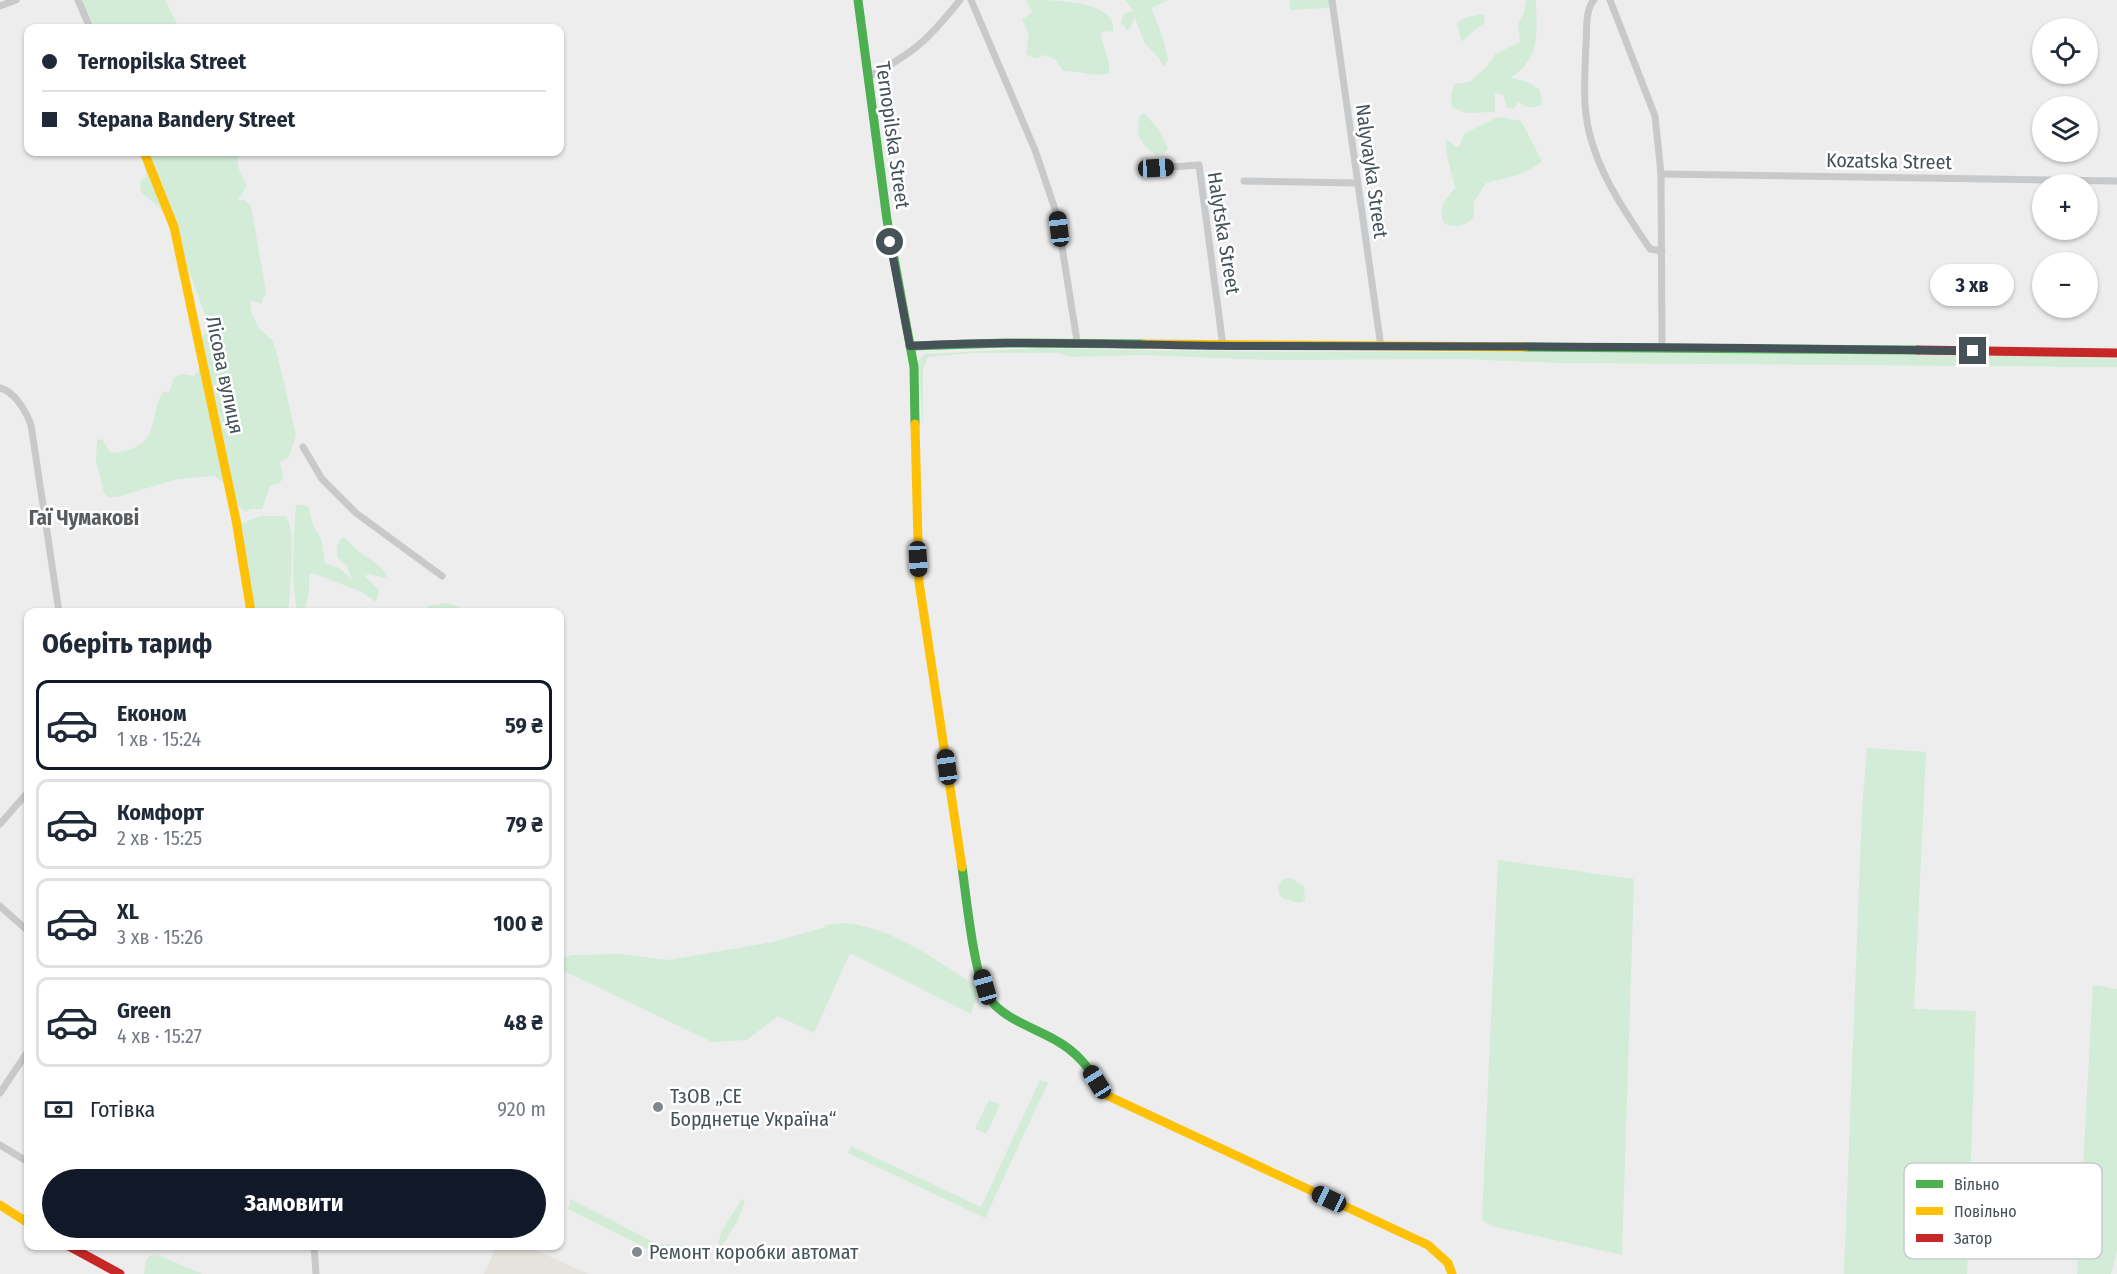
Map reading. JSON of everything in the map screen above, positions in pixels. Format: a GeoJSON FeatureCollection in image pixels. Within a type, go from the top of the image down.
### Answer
{"type":"FeatureCollection","features":[{"type":"Feature","properties":{"kind":"main road","name":"Ternopilska Street"},"geometry":{"type":"LineString","coordinates":[[858,0],[887,220],[914,367],[920,582],[975,952],[987,996],[1006,1014],[1059,1042],[1085,1062],[1106,1095],[1428,1245],[1448,1263],[1452,1274]]}},
{"type":"Feature","properties":{"kind":"main road","name":"Лісова вулиця"},"geometry":{"type":"LineString","coordinates":[[146,156],[174,228],[236,520],[250,608]]}},
{"type":"Feature","properties":{"kind":"main road"},"geometry":{"type":"LineString","coordinates":[[910,346],[1077,342],[1223,346],[1662,346],[2117,353]]}},
{"type":"Feature","properties":{"kind":"main road"},"geometry":{"type":"LineString","coordinates":[[0,1205],[24,1220]]}},
{"type":"Feature","properties":{"kind":"main road"},"geometry":{"type":"LineString","coordinates":[[76,1250],[120,1274]]}},
{"type":"Feature","properties":{"kind":"street"},"geometry":{"type":"LineString","coordinates":[[0,6],[16,0]]}},
{"type":"Feature","properties":{"kind":"street"},"geometry":{"type":"LineString","coordinates":[[78,0],[88,24]]}},
{"type":"Feature","properties":{"kind":"street"},"geometry":{"type":"LineString","coordinates":[[868,77],[898,62],[922,44],[960,0]]}},
{"type":"Feature","properties":{"kind":"street"},"geometry":{"type":"LineString","coordinates":[[971,0],[1035,150],[1057,215],[1077,342]]}},
{"type":"Feature","properties":{"kind":"street","name":"Nalyvayka Street"},"geometry":{"type":"LineString","coordinates":[[1332,0],[1381,346]]}},
{"type":"Feature","properties":{"kind":"street"},"geometry":{"type":"LineString","coordinates":[[1594,0],[1588,13],[1585,77],[1585,105],[1593,147],[1634,225],[1650,249],[1662,250]]}},
{"type":"Feature","properties":{"kind":"street"},"geometry":{"type":"LineString","coordinates":[[1610,0],[1655,116],[1661,174],[1662,346]]}},
{"type":"Feature","properties":{"kind":"street","name":"Halytska Street"},"geometry":{"type":"LineString","coordinates":[[1156,168],[1198,165],[1223,346]]}},
{"type":"Feature","properties":{"kind":"street","name":"Kozatska Street"},"geometry":{"type":"LineString","coordinates":[[1661,174],[2117,181]]}},
{"type":"Feature","properties":{"kind":"street"},"geometry":{"type":"LineString","coordinates":[[1244,181],[1357,183]]}},
{"type":"Feature","properties":{"kind":"street"},"geometry":{"type":"LineString","coordinates":[[0,388],[12,394],[28,415],[31,425],[58,608]]}},
{"type":"Feature","properties":{"kind":"street"},"geometry":{"type":"LineString","coordinates":[[303,447],[322,479],[356,513],[442,576]]}},
{"type":"Feature","properties":{"kind":"street"},"geometry":{"type":"LineString","coordinates":[[0,824],[24,797]]}},
{"type":"Feature","properties":{"kind":"street"},"geometry":{"type":"LineString","coordinates":[[0,906],[24,927]]}},
{"type":"Feature","properties":{"kind":"street"},"geometry":{"type":"LineString","coordinates":[[0,1093],[24,1057]]}},
{"type":"Feature","properties":{"kind":"street"},"geometry":{"type":"LineString","coordinates":[[0,1145],[24,1160]]}},
{"type":"Feature","properties":{"kind":"street"},"geometry":{"type":"LineString","coordinates":[[314,1250],[316,1274]]}},
{"type":"Feature","properties":{"kind":"shaded area"},"geometry":{"type":"Polygon","coordinates":[[[495,1250],[536,1250],[588,1274],[484,1274],[495,1250]]]}},
{"type":"Feature","properties":{"kind":"green space"},"geometry":{"type":"Polygon","coordinates":[[[77,0],[165,0],[177,24],[86,24],[77,0]]]}},
{"type":"Feature","properties":{"kind":"green space"},"geometry":{"type":"Polygon","coordinates":[[[1026,0],[1053,0],[1082,4],[1106,14],[1112,21],[1113,32],[1104,31],[1100,34],[1109,63],[1109,73],[1098,75],[1063,71],[1056,60],[1045,55],[1035,59],[1026,54],[1029,34],[1022,20],[1032,12],[1026,0]]]}},
{"type":"Feature","properties":{"kind":"green space"},"geometry":{"type":"Polygon","coordinates":[[[1125,0],[1169,0],[1151,8],[1167,53],[1168,60],[1163,67],[1159,58],[1145,44],[1135,18],[1128,31],[1121,22],[1124,13],[1134,11],[1125,0]]]}},
{"type":"Feature","properties":{"kind":"green space"},"geometry":{"type":"Polygon","coordinates":[[[1289,0],[1329,0],[1329,8],[1290,10],[1289,0]]]}},
{"type":"Feature","properties":{"kind":"green space"},"geometry":{"type":"Polygon","coordinates":[[[1526,0],[1535,0],[1536,3],[1535,46],[1527,63],[1510,78],[1528,82],[1540,90],[1542,104],[1530,107],[1518,102],[1514,109],[1507,108],[1503,95],[1495,93],[1495,112],[1465,113],[1452,107],[1451,97],[1454,84],[1470,82],[1488,65],[1495,54],[1520,42],[1518,23],[1523,16],[1526,0]]]}},
{"type":"Feature","properties":{"kind":"green space"},"geometry":{"type":"Polygon","coordinates":[[[1484,14],[1485,22],[1461,42],[1457,22],[1467,17],[1484,14]]]}},
{"type":"Feature","properties":{"kind":"green space"},"geometry":{"type":"Polygon","coordinates":[[[1144,113],[1158,129],[1168,148],[1163,154],[1155,155],[1140,138],[1138,129],[1140,115],[1144,113]]]}},
{"type":"Feature","properties":{"kind":"green space"},"geometry":{"type":"Polygon","coordinates":[[[1498,117],[1521,121],[1542,161],[1522,173],[1486,183],[1474,202],[1474,218],[1460,226],[1444,224],[1443,205],[1455,188],[1447,156],[1446,139],[1458,148],[1465,133],[1498,117]]]}},
{"type":"Feature","properties":{"kind":"green space"},"geometry":{"type":"Polygon","coordinates":[[[142,156],[237,156],[238,167],[247,186],[238,200],[244,200],[251,206],[266,292],[261,304],[250,300],[252,315],[259,328],[273,341],[296,435],[289,457],[280,462],[283,476],[280,483],[270,486],[262,509],[251,509],[246,512],[237,504],[227,487],[213,476],[178,479],[117,497],[108,497],[104,493],[96,461],[97,440],[102,439],[110,452],[114,453],[136,447],[144,442],[149,435],[159,400],[164,391],[169,393],[174,378],[182,374],[194,376],[200,368],[195,345],[210,328],[170,221],[160,208],[141,192],[140,181],[147,176],[142,156]]]}},
{"type":"Feature","properties":{"kind":"green space"},"geometry":{"type":"Polygon","coordinates":[[[1042,348],[1311,352],[1714,351],[1983,354],[2117,359],[2117,367],[1558,363],[1462,359],[1270,360],[1142,355],[1069,357],[1059,353],[971,353],[928,357],[923,370],[923,426],[918,362],[924,354],[1042,348]]]}},
{"type":"Feature","properties":{"kind":"green space"},"geometry":{"type":"Polygon","coordinates":[[[296,505],[308,506],[313,525],[321,539],[325,563],[341,569],[352,580],[347,566],[337,557],[337,547],[341,538],[344,538],[384,571],[387,576],[384,578],[370,574],[364,576],[379,590],[376,602],[362,592],[312,573],[309,575],[305,608],[297,608],[293,575],[296,505]]]}},
{"type":"Feature","properties":{"kind":"green space"},"geometry":{"type":"Polygon","coordinates":[[[261,516],[285,516],[289,522],[292,561],[288,608],[247,608],[240,524],[261,516]]]}},
{"type":"Feature","properties":{"kind":"green space"},"geometry":{"type":"Polygon","coordinates":[[[447,603],[460,608],[427,608],[427,606],[447,603]]]}},
{"type":"Feature","properties":{"kind":"green space"},"geometry":{"type":"Polygon","coordinates":[[[1867,748],[1926,752],[1914,1009],[1976,1011],[1971,1163],[1904,1163],[1904,1259],[1968,1259],[1967,1274],[1844,1274],[1862,809],[1867,748]]]}},
{"type":"Feature","properties":{"kind":"green space"},"geometry":{"type":"Polygon","coordinates":[[[1498,860],[1634,879],[1622,1255],[1491,1226],[1482,1220],[1498,860]]]}},
{"type":"Feature","properties":{"kind":"green space"},"geometry":{"type":"Polygon","coordinates":[[[1291,878],[1304,886],[1305,900],[1300,903],[1284,899],[1279,894],[1278,886],[1282,880],[1291,878]]]}},
{"type":"Feature","properties":{"kind":"green space"},"geometry":{"type":"Polygon","coordinates":[[[844,923],[863,926],[899,939],[932,957],[980,988],[971,1014],[850,953],[814,1033],[778,1016],[747,1040],[712,1042],[564,971],[564,958],[572,955],[622,954],[669,960],[772,942],[826,927],[824,925],[844,923]]]}},
{"type":"Feature","properties":{"kind":"green space"},"geometry":{"type":"Polygon","coordinates":[[[2093,985],[2117,989],[2117,1250],[2111,1274],[2077,1274],[2078,1259],[2102,1259],[2102,1163],[2083,1163],[2093,985]]]}},
{"type":"Feature","properties":{"kind":"green space"},"geometry":{"type":"Polygon","coordinates":[[[1040,1080],[1048,1083],[985,1218],[848,1153],[851,1146],[981,1207],[1040,1080]]]}},
{"type":"Feature","properties":{"kind":"green space"},"geometry":{"type":"Polygon","coordinates":[[[989,1100],[1000,1105],[986,1134],[975,1129],[989,1100]]]}},
{"type":"Feature","properties":{"kind":"green space"},"geometry":{"type":"Polygon","coordinates":[[[571,1199],[657,1244],[682,1245],[674,1262],[568,1209],[571,1199]]]}},
{"type":"Feature","properties":{"kind":"green space"},"geometry":{"type":"Polygon","coordinates":[[[742,1199],[745,1201],[738,1220],[722,1246],[718,1244],[721,1232],[742,1199]]]}},
{"type":"Feature","properties":{"kind":"green space"},"geometry":{"type":"Polygon","coordinates":[[[158,1255],[202,1274],[144,1274],[146,1260],[150,1256],[158,1255]]]}},
{"type":"Feature","properties":{"kind":"traffic: fast"},"geometry":{"type":"LineString","coordinates":[[858,0],[887,220],[914,367],[915,424]]}},
{"type":"Feature","properties":{"kind":"traffic: fast"},"geometry":{"type":"LineString","coordinates":[[910,346],[1005,343],[1144,344]]}},
{"type":"Feature","properties":{"kind":"traffic: fast"},"geometry":{"type":"LineString","coordinates":[[1525,347],[1918,350]]}},
{"type":"Feature","properties":{"kind":"traffic: fast"},"geometry":{"type":"LineString","coordinates":[[962,867],[975,954],[983,987],[988,997],[994,1005],[1011,1017],[1071,1050],[1101,1087]]}},
{"type":"Feature","properties":{"kind":"traffic: slow"},"geometry":{"type":"LineString","coordinates":[[146,156],[174,227],[236,520],[250,608]]}},
{"type":"Feature","properties":{"kind":"traffic: slow"},"geometry":{"type":"LineString","coordinates":[[1144,344],[1525,347]]}},
{"type":"Feature","properties":{"kind":"traffic: slow"},"geometry":{"type":"LineString","coordinates":[[915,424],[919,582],[962,867]]}},
{"type":"Feature","properties":{"kind":"traffic: slow"},"geometry":{"type":"LineString","coordinates":[[1101,1087],[1106,1095],[1428,1245],[1448,1263],[1452,1274]]}},
{"type":"Feature","properties":{"kind":"traffic: slow"},"geometry":{"type":"LineString","coordinates":[[0,1205],[24,1220]]}},
{"type":"Feature","properties":{"kind":"traffic: jam"},"geometry":{"type":"LineString","coordinates":[[1918,350],[2117,353]]}},
{"type":"Feature","properties":{"kind":"traffic: jam"},"geometry":{"type":"LineString","coordinates":[[76,1250],[120,1274]]}},
{"type":"Feature","properties":{"kind":"place","name":"ТзОВ „СЕ Борднетце Україна“"},"geometry":{"type":"Point","coordinates":[658,1107]}},
{"type":"Feature","properties":{"kind":"place","name":"Ремонт коробки автомат"},"geometry":{"type":"Point","coordinates":[637,1252]}},
{"type":"Feature","properties":{"kind":"district","name":"Гаї Чумакові"},"geometry":{"type":"Point","coordinates":[84,518]}},
{"type":"Feature","properties":{"kind":"route"},"geometry":{"type":"LineString","coordinates":[[890,242],[910,346],[967,342],[1077,342],[1223,346],[1662,346],[1973,351]]}}]}
